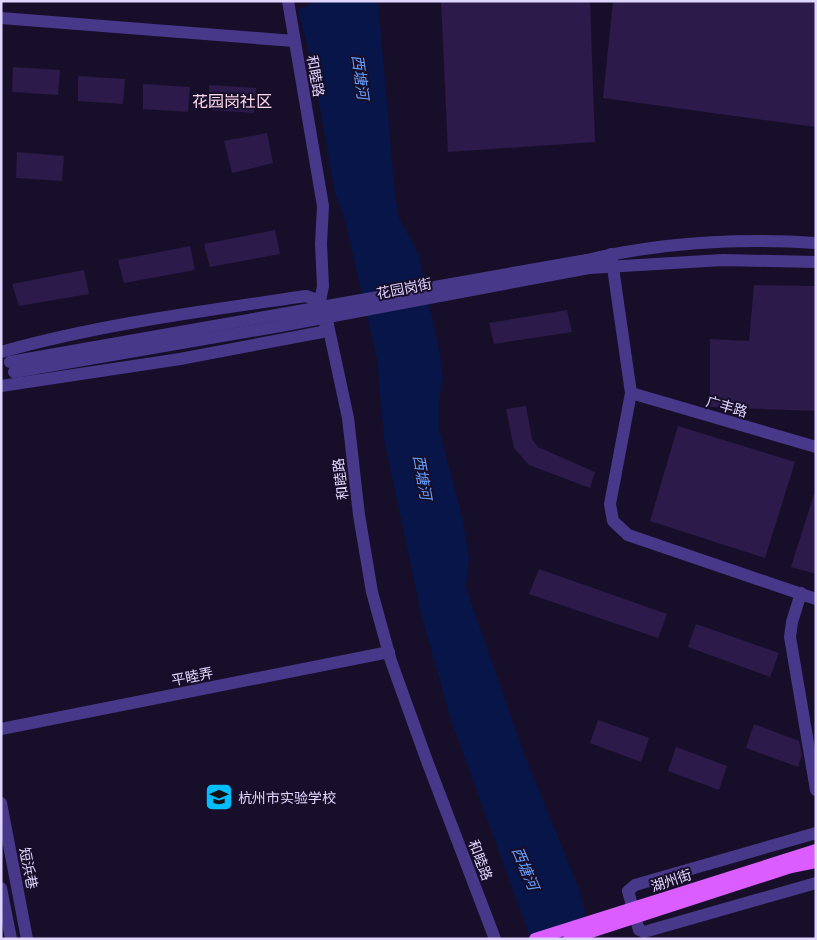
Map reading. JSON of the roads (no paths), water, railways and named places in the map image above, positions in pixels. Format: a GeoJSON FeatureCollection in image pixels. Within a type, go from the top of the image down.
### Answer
{"type":"FeatureCollection","features":[{"type":"Feature","properties":{"kind":"main road","name":"湖州街"},"geometry":{"type":"LineString","coordinates":[[535,939],[816,850]]}},
{"type":"Feature","properties":{"kind":"main road","name":"湖州街"},"geometry":{"type":"LineString","coordinates":[[569,939],[791,867],[816,862]]}},
{"type":"Feature","properties":{"kind":"street","name":"和睦路"},"geometry":{"type":"LineString","coordinates":[[288,1],[323,206],[321,244],[324,286],[320,301],[328,325],[348,418],[359,515],[372,592],[389,652],[426,760],[495,939]]}},
{"type":"Feature","properties":{"kind":"street"},"geometry":{"type":"LineString","coordinates":[[1,18],[294,41]]}},
{"type":"Feature","properties":{"kind":"street","name":"花园岗街"},"geometry":{"type":"LineString","coordinates":[[1,378],[7,362],[275,327],[613,260],[661,246],[728,242],[816,243]]}},
{"type":"Feature","properties":{"kind":"street"},"geometry":{"type":"LineString","coordinates":[[613,260],[631,393],[610,504],[613,521],[628,535],[816,599]]}},
{"type":"Feature","properties":{"kind":"street","name":"花园岗街"},"geometry":{"type":"LineString","coordinates":[[613,260],[816,262]]}},
{"type":"Feature","properties":{"kind":"street"},"geometry":{"type":"LineString","coordinates":[[7,362],[36,342],[160,318],[306,296],[320,301]]}},
{"type":"Feature","properties":{"kind":"street"},"geometry":{"type":"LineString","coordinates":[[1,386],[180,359],[322,332],[328,325]]}},
{"type":"Feature","properties":{"kind":"street","name":"广丰路"},"geometry":{"type":"LineString","coordinates":[[631,393],[816,447]]}},
{"type":"Feature","properties":{"kind":"street"},"geometry":{"type":"LineString","coordinates":[[801,594],[792,622],[790,637],[816,790]]}},
{"type":"Feature","properties":{"kind":"street","name":"平睦弄"},"geometry":{"type":"LineString","coordinates":[[1,730],[389,652]]}},
{"type":"Feature","properties":{"kind":"street","name":"短浜巷"},"geometry":{"type":"LineString","coordinates":[[1,803],[27,939]]}},
{"type":"Feature","properties":{"kind":"street"},"geometry":{"type":"LineString","coordinates":[[816,832],[635,885],[628,891],[639,930],[644,932],[816,883]]}},
{"type":"Feature","properties":{"kind":"street"},"geometry":{"type":"LineString","coordinates":[[1,888],[11,939]]}},
{"type":"Feature","properties":{"kind":"water","name":"西塘河"},"geometry":{"type":"Polygon","coordinates":[[[312,1],[378,1],[395,194],[399,218],[418,253],[440,354],[443,379],[439,400],[439,429],[463,520],[469,558],[466,588],[523,751],[579,889],[592,939],[531,939],[451,720],[422,617],[384,439],[377,358],[345,220],[335,193],[313,68],[298,9],[312,4],[312,1]]]}},
{"type":"Feature","properties":{"kind":"place","name":"杭州市实验学校"},"geometry":{"type":"Point","coordinates":[219,797]}},
{"type":"Feature","properties":{"kind":"district","name":"花园岗社区"},"geometry":{"type":"Point","coordinates":[232,100]}}]}
